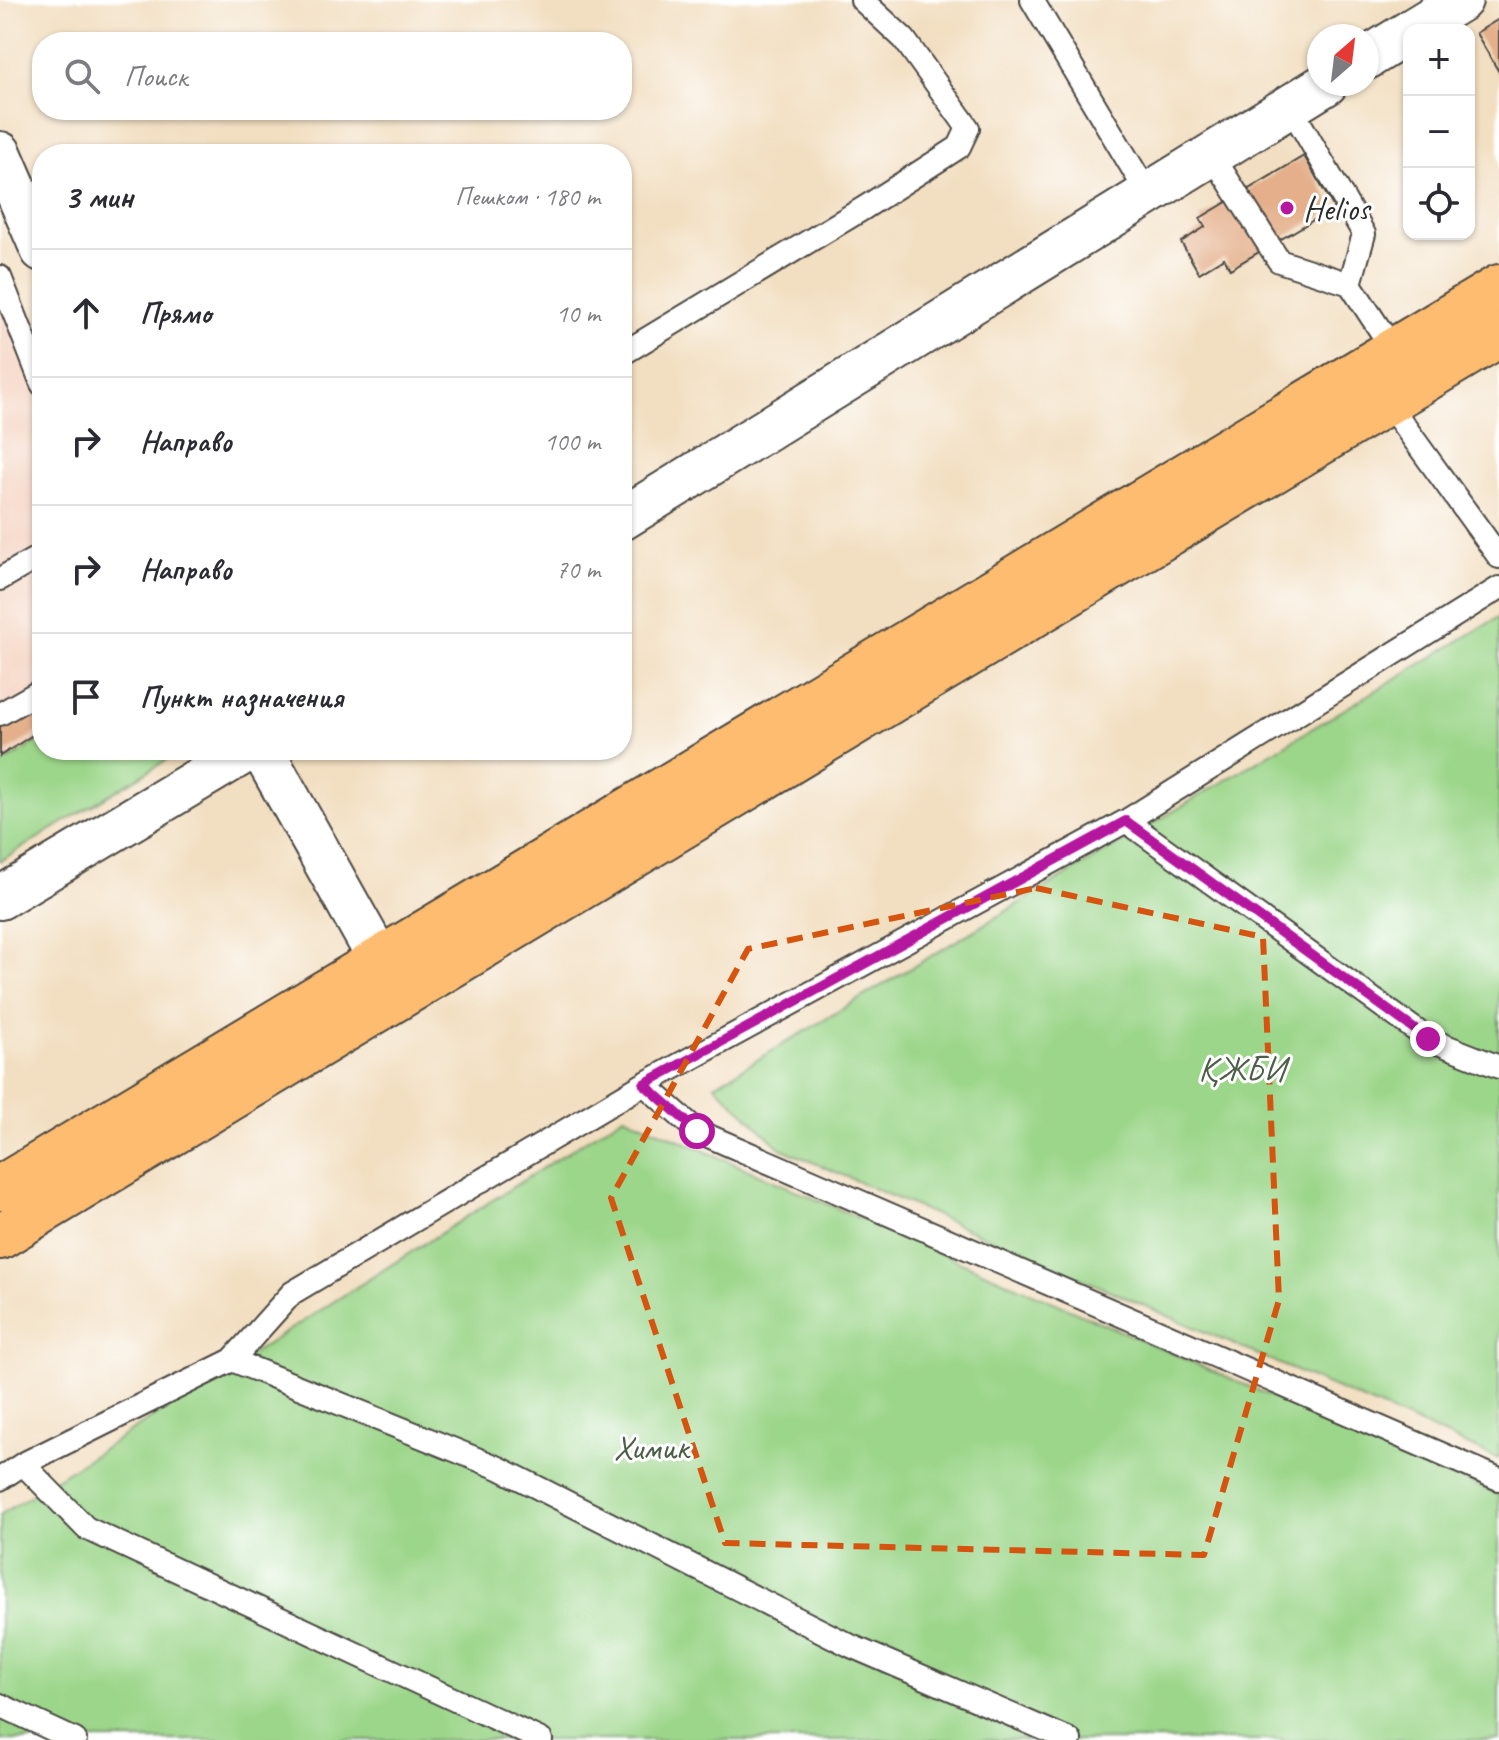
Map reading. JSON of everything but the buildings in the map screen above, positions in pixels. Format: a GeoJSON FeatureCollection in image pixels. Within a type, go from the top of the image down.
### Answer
{"type":"FeatureCollection","features":[{"type":"Feature","properties":{"kind":"highway"},"geometry":{"type":"LineString","coordinates":[[0,1188],[1499,287]]}},
{"type":"Feature","properties":{"kind":"highway"},"geometry":{"type":"LineString","coordinates":[[0,1237],[1499,335]]}},
{"type":"Feature","properties":{"kind":"street"},"geometry":{"type":"LineString","coordinates":[[1422,24],[1461,0]]}},
{"type":"Feature","properties":{"kind":"street"},"geometry":{"type":"LineString","coordinates":[[1379,51],[1403,36]]}},
{"type":"Feature","properties":{"kind":"street"},"geometry":{"type":"LineString","coordinates":[[632,513],[1307,96]]}},
{"type":"Feature","properties":{"kind":"street"},"geometry":{"type":"LineString","coordinates":[[0,153],[32,227]]}},
{"type":"Feature","properties":{"kind":"street"},"geometry":{"type":"LineString","coordinates":[[0,898],[231,760]]}},
{"type":"Feature","properties":{"kind":"street"},"geometry":{"type":"LineString","coordinates":[[268,760],[379,959]]}},
{"type":"Feature","properties":{"kind":"lane"},"geometry":{"type":"LineString","coordinates":[[632,348],[959,147],[968,128],[904,39],[862,0]]}},
{"type":"Feature","properties":{"kind":"lane"},"geometry":{"type":"LineString","coordinates":[[1032,0],[1148,194]]}},
{"type":"Feature","properties":{"kind":"lane"},"geometry":{"type":"LineString","coordinates":[[1290,106],[1364,234],[1350,284]]}},
{"type":"Feature","properties":{"kind":"lane"},"geometry":{"type":"LineString","coordinates":[[1212,155],[1279,261],[1350,284],[1394,351],[1387,402],[1499,557]]}},
{"type":"Feature","properties":{"kind":"lane"},"geometry":{"type":"LineString","coordinates":[[0,277],[32,359]]}},
{"type":"Feature","properties":{"kind":"lane"},"geometry":{"type":"LineString","coordinates":[[0,579],[32,561]]}},
{"type":"Feature","properties":{"kind":"lane"},"geometry":{"type":"LineString","coordinates":[[0,1479],[23,1464],[232,1360],[292,1293],[644,1084],[1126,821],[1499,588]]}},
{"type":"Feature","properties":{"kind":"lane"},"geometry":{"type":"LineString","coordinates":[[0,714],[32,696]]}},
{"type":"Feature","properties":{"kind":"lane"},"geometry":{"type":"LineString","coordinates":[[1126,821],[1428,1039],[1499,1067]]}},
{"type":"Feature","properties":{"kind":"lane"},"geometry":{"type":"LineString","coordinates":[[644,1084],[697,1131],[1499,1479]]}},
{"type":"Feature","properties":{"kind":"lane"},"geometry":{"type":"LineString","coordinates":[[232,1360],[499,1468],[851,1646],[1070,1740]]}},
{"type":"Feature","properties":{"kind":"lane"},"geometry":{"type":"LineString","coordinates":[[23,1464],[86,1528],[541,1740]]}},
{"type":"Feature","properties":{"kind":"lane"},"geometry":{"type":"LineString","coordinates":[[0,1705],[75,1740]]}},
{"type":"Feature","properties":{"kind":"highlighted area"},"geometry":{"type":"Polygon","coordinates":[[[1036,888],[1263,937],[1279,1300],[1204,1555],[725,1543],[611,1198],[748,949],[1036,888]]]}},
{"type":"Feature","properties":{"kind":"shaded area"},"geometry":{"type":"Polygon","coordinates":[[[0,261],[32,335],[32,745],[0,765],[0,261]]]}},
{"type":"Feature","properties":{"kind":"green space","name":"ҚЖБИ"},"geometry":{"type":"Polygon","coordinates":[[[1499,617],[1499,1459],[780,1148],[715,1085],[1499,617]]]}},
{"type":"Feature","properties":{"kind":"green space"},"geometry":{"type":"Polygon","coordinates":[[[32,745],[32,760],[167,760],[0,861],[0,765],[32,745]]]}},
{"type":"Feature","properties":{"kind":"green space","name":"Химик"},"geometry":{"type":"Polygon","coordinates":[[[624,1116],[1499,1495],[1499,1740],[0,1740],[0,1515],[624,1116]]]}},
{"type":"Feature","properties":{"kind":"place","name":"Helios"},"geometry":{"type":"Point","coordinates":[1287,208]}},
{"type":"Feature","properties":{"kind":"route"},"geometry":{"type":"LineString","coordinates":[[697,1131],[644,1084],[1126,821],[1428,1039]]}}]}
